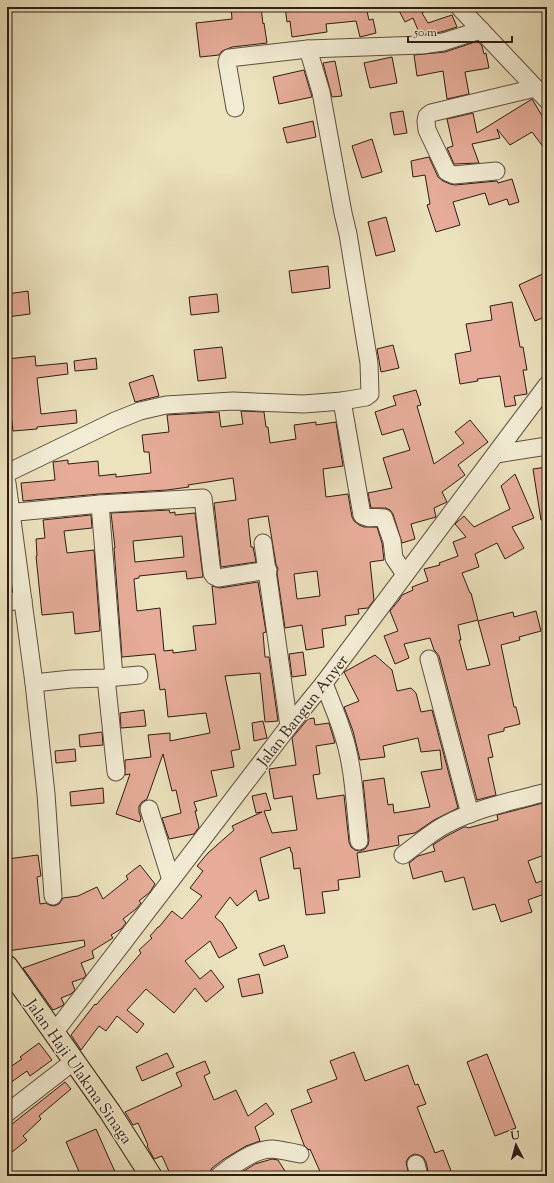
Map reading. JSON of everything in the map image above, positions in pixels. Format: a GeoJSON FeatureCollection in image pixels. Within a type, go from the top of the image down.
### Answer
{"type":"FeatureCollection","features":[{"type":"Feature","properties":{"kind":"main road","name":"Jalan Haji Ulakma Sinaga"},"geometry":{"type":"LineString","coordinates":[[7,966],[110,1112],[151,1176]]}},
{"type":"Feature","properties":{"kind":"street"},"geometry":{"type":"LineString","coordinates":[[459,7],[547,100]]}},
{"type":"Feature","properties":{"kind":"street"},"geometry":{"type":"LineString","coordinates":[[235,108],[228,70],[228,59],[308,49],[422,45],[443,42],[481,30]]}},
{"type":"Feature","properties":{"kind":"street"},"geometry":{"type":"LineString","coordinates":[[7,473],[115,421],[140,411],[166,405],[233,401],[304,404],[342,401],[366,397],[370,394],[369,363],[348,234],[321,92],[308,49]]}},
{"type":"Feature","properties":{"kind":"street"},"geometry":{"type":"LineString","coordinates":[[496,171],[454,175],[446,172],[427,130],[427,116],[431,112],[535,88]]}},
{"type":"Feature","properties":{"kind":"street","name":"Jalan Bangun Anyer"},"geometry":{"type":"LineString","coordinates":[[54,1033],[289,726],[324,683],[547,385]]}},
{"type":"Feature","properties":{"kind":"street"},"geometry":{"type":"LineString","coordinates":[[342,401],[362,515],[366,518],[384,518],[392,541],[394,558],[405,574]]}},
{"type":"Feature","properties":{"kind":"street"},"geometry":{"type":"LineString","coordinates":[[496,454],[547,446]]}},
{"type":"Feature","properties":{"kind":"street"},"geometry":{"type":"LineString","coordinates":[[7,483],[15,601],[34,683],[46,794],[53,896]]}},
{"type":"Feature","properties":{"kind":"street"},"geometry":{"type":"LineString","coordinates":[[9,513],[100,504],[202,498],[212,573],[214,576],[218,578],[268,570]]}},
{"type":"Feature","properties":{"kind":"street"},"geometry":{"type":"LineString","coordinates":[[100,504],[116,772]]}},
{"type":"Feature","properties":{"kind":"street"},"geometry":{"type":"LineString","coordinates":[[263,543],[289,726]]}},
{"type":"Feature","properties":{"kind":"street"},"geometry":{"type":"LineString","coordinates":[[429,659],[470,814]]}},
{"type":"Feature","properties":{"kind":"street"},"geometry":{"type":"LineString","coordinates":[[34,683],[139,675]]}},
{"type":"Feature","properties":{"kind":"street"},"geometry":{"type":"LineString","coordinates":[[324,683],[344,735],[352,782],[359,841]]}},
{"type":"Feature","properties":{"kind":"street"},"geometry":{"type":"LineString","coordinates":[[403,855],[445,826],[470,814],[498,804],[547,792]]}},
{"type":"Feature","properties":{"kind":"street"},"geometry":{"type":"LineString","coordinates":[[149,809],[171,880]]}},
{"type":"Feature","properties":{"kind":"street"},"geometry":{"type":"LineString","coordinates":[[7,1113],[74,1061]]}},
{"type":"Feature","properties":{"kind":"street"},"geometry":{"type":"LineString","coordinates":[[219,1176],[250,1156],[271,1149],[300,1154]]}},
{"type":"Feature","properties":{"kind":"building"},"geometry":{"type":"Polygon","coordinates":[[[231,7],[261,7],[267,43],[232,47],[222,51],[219,55],[200,57],[196,23],[232,19],[231,7]]]}},
{"type":"Feature","properties":{"kind":"building"},"geometry":{"type":"Polygon","coordinates":[[[285,7],[366,7],[369,20],[373,19],[376,33],[360,37],[356,21],[326,24],[327,32],[292,37],[290,21],[287,22],[285,7]]]}},
{"type":"Feature","properties":{"kind":"building"},"geometry":{"type":"Polygon","coordinates":[[[397,7],[433,7],[422,13],[428,23],[452,15],[457,27],[441,32],[420,35],[413,18],[405,22],[397,7]]]}},
{"type":"Feature","properties":{"kind":"building"},"geometry":{"type":"Polygon","coordinates":[[[478,41],[482,46],[484,54],[486,53],[489,68],[465,72],[469,94],[447,99],[443,71],[417,76],[414,55],[445,52],[478,41]]]}},
{"type":"Feature","properties":{"kind":"building"},"geometry":{"type":"Polygon","coordinates":[[[392,57],[397,83],[370,88],[364,63],[392,57]]]}},
{"type":"Feature","properties":{"kind":"building"},"geometry":{"type":"Polygon","coordinates":[[[335,61],[342,96],[332,97],[323,63],[335,61]]]}},
{"type":"Feature","properties":{"kind":"building"},"geometry":{"type":"Polygon","coordinates":[[[304,70],[312,97],[279,104],[273,77],[304,70]]]}},
{"type":"Feature","properties":{"kind":"building"},"geometry":{"type":"Polygon","coordinates":[[[532,99],[547,124],[547,152],[532,132],[510,145],[497,129],[500,138],[472,144],[479,163],[454,164],[447,148],[453,146],[447,119],[473,113],[477,133],[532,99]]]}},
{"type":"Feature","properties":{"kind":"building"},"geometry":{"type":"Polygon","coordinates":[[[403,111],[407,133],[394,135],[390,113],[403,111]]]}},
{"type":"Feature","properties":{"kind":"building"},"geometry":{"type":"Polygon","coordinates":[[[313,121],[316,137],[287,143],[283,128],[313,121]]]}},
{"type":"Feature","properties":{"kind":"building"},"geometry":{"type":"Polygon","coordinates":[[[372,139],[382,172],[362,178],[352,146],[372,139]]]}},
{"type":"Feature","properties":{"kind":"building"},"geometry":{"type":"Polygon","coordinates":[[[429,157],[438,177],[450,184],[455,185],[497,181],[498,183],[512,179],[519,202],[509,205],[507,199],[489,205],[485,193],[453,202],[460,225],[436,232],[427,205],[430,204],[425,175],[413,177],[411,161],[429,157]]]}},
{"type":"Feature","properties":{"kind":"building"},"geometry":{"type":"Polygon","coordinates":[[[386,217],[395,251],[376,256],[368,222],[386,217]]]}},
{"type":"Feature","properties":{"kind":"building"},"geometry":{"type":"Polygon","coordinates":[[[328,266],[330,288],[292,293],[289,271],[328,266]]]}},
{"type":"Feature","properties":{"kind":"building"},"geometry":{"type":"Polygon","coordinates":[[[547,272],[547,316],[535,321],[519,285],[547,272]]]}},
{"type":"Feature","properties":{"kind":"building"},"geometry":{"type":"Polygon","coordinates":[[[28,291],[30,314],[7,317],[7,294],[28,291]]]}},
{"type":"Feature","properties":{"kind":"building"},"geometry":{"type":"Polygon","coordinates":[[[217,294],[219,312],[191,315],[189,297],[217,294]]]}},
{"type":"Feature","properties":{"kind":"building"},"geometry":{"type":"Polygon","coordinates":[[[512,302],[520,347],[523,347],[527,370],[523,370],[527,394],[514,396],[516,405],[505,407],[500,376],[477,379],[478,381],[460,384],[455,354],[471,351],[466,324],[492,320],[490,306],[512,302]]]}},
{"type":"Feature","properties":{"kind":"building"},"geometry":{"type":"Polygon","coordinates":[[[393,345],[399,368],[381,372],[377,349],[393,345]]]}},
{"type":"Feature","properties":{"kind":"building"},"geometry":{"type":"Polygon","coordinates":[[[222,347],[226,378],[198,381],[194,350],[222,347]]]}},
{"type":"Feature","properties":{"kind":"building"},"geometry":{"type":"Polygon","coordinates":[[[35,356],[36,366],[67,363],[68,374],[37,378],[41,414],[76,410],[77,423],[13,431],[11,415],[8,415],[7,359],[35,356]]]}},
{"type":"Feature","properties":{"kind":"building"},"geometry":{"type":"Polygon","coordinates":[[[96,358],[97,369],[75,371],[74,361],[96,358]]]}},
{"type":"Feature","properties":{"kind":"building"},"geometry":{"type":"Polygon","coordinates":[[[153,375],[159,396],[135,402],[129,383],[153,375]]]}},
{"type":"Feature","properties":{"kind":"building"},"geometry":{"type":"Polygon","coordinates":[[[416,390],[421,405],[417,406],[434,464],[464,443],[455,432],[470,420],[488,442],[458,465],[465,475],[442,492],[447,502],[434,508],[436,517],[411,524],[415,539],[402,543],[393,514],[386,508],[371,508],[368,493],[392,488],[383,458],[410,450],[403,429],[382,435],[375,412],[396,405],[393,396],[416,390]]]}},
{"type":"Feature","properties":{"kind":"building"},"geometry":{"type":"Polygon","coordinates":[[[241,411],[264,412],[270,443],[296,439],[294,425],[316,422],[316,425],[336,422],[343,466],[323,469],[326,497],[348,494],[354,521],[364,527],[377,527],[382,543],[384,560],[370,562],[374,600],[368,608],[358,609],[359,614],[345,616],[346,625],[322,629],[324,647],[306,650],[302,625],[285,628],[277,573],[278,569],[268,516],[248,519],[251,547],[253,547],[256,562],[221,567],[214,503],[236,500],[233,478],[167,490],[23,501],[21,483],[55,480],[53,462],[68,460],[68,464],[98,461],[99,476],[116,474],[116,477],[151,473],[149,452],[144,452],[142,435],[169,432],[167,415],[219,412],[221,427],[243,424],[241,411]],[[317,571],[294,574],[297,599],[320,596],[317,571]]]}},
{"type":"Feature","properties":{"kind":"building"},"geometry":{"type":"Polygon","coordinates":[[[547,467],[547,520],[541,520],[533,469],[547,467]]]}},
{"type":"Feature","properties":{"kind":"building"},"geometry":{"type":"Polygon","coordinates":[[[515,474],[534,518],[512,527],[524,548],[505,559],[497,543],[475,554],[479,567],[462,573],[471,593],[478,620],[458,625],[461,640],[459,640],[467,670],[490,665],[478,621],[513,612],[514,617],[536,611],[541,631],[519,637],[520,640],[501,645],[514,707],[516,707],[520,724],[504,728],[504,731],[488,735],[493,757],[488,758],[496,795],[477,800],[439,656],[434,650],[430,638],[404,644],[409,658],[395,664],[384,636],[398,631],[390,611],[402,595],[413,590],[412,587],[428,581],[424,569],[440,565],[439,563],[458,556],[453,542],[466,537],[455,524],[464,516],[474,527],[510,509],[501,486],[515,474]]]}},
{"type":"Feature","properties":{"kind":"building"},"geometry":{"type":"Polygon","coordinates":[[[169,510],[170,513],[175,512],[175,515],[195,513],[203,577],[187,579],[186,571],[139,576],[139,578],[134,579],[137,611],[160,608],[164,651],[173,650],[173,653],[196,650],[193,626],[216,624],[212,586],[220,588],[258,582],[266,632],[263,633],[265,657],[269,657],[278,721],[265,722],[260,673],[225,676],[240,749],[231,751],[234,767],[211,771],[217,796],[194,802],[199,827],[194,834],[169,839],[162,818],[181,813],[176,790],[172,791],[163,754],[147,799],[139,806],[141,818],[140,822],[116,814],[130,774],[125,775],[125,760],[151,757],[148,735],[170,733],[170,741],[210,733],[206,713],[168,717],[165,689],[160,690],[155,654],[122,657],[115,548],[111,513],[169,510]],[[182,536],[133,541],[135,562],[184,557],[182,536]]]}},
{"type":"Feature","properties":{"kind":"building"},"geometry":{"type":"Polygon","coordinates":[[[91,515],[92,528],[64,531],[67,553],[94,550],[100,631],[75,634],[73,612],[42,615],[36,556],[36,539],[45,538],[43,520],[91,515]]]}},
{"type":"Feature","properties":{"kind":"building"},"geometry":{"type":"Polygon","coordinates":[[[303,652],[306,675],[292,677],[289,654],[303,652]]]}},
{"type":"Feature","properties":{"kind":"building"},"geometry":{"type":"Polygon","coordinates":[[[375,655],[392,670],[397,691],[411,688],[416,693],[421,712],[432,710],[458,808],[434,820],[415,833],[398,836],[399,845],[357,853],[360,877],[338,880],[339,890],[322,892],[325,913],[306,915],[300,868],[294,869],[290,847],[260,858],[269,898],[259,901],[256,890],[237,906],[230,897],[215,917],[222,923],[237,948],[219,958],[210,941],[185,961],[200,979],[211,970],[224,987],[206,1002],[195,988],[174,1013],[146,989],[127,1010],[144,1024],[137,1033],[117,1016],[106,1031],[99,1026],[81,1050],[71,1035],[95,1004],[96,1005],[141,953],[139,950],[152,938],[150,936],[172,911],[182,919],[202,896],[190,888],[203,871],[197,866],[208,853],[234,830],[232,826],[262,812],[256,813],[252,796],[266,793],[271,810],[264,811],[272,833],[297,830],[292,796],[274,799],[269,769],[296,765],[292,738],[308,719],[314,718],[315,725],[329,723],[335,743],[316,746],[320,774],[313,775],[317,799],[344,795],[349,842],[351,847],[355,850],[360,851],[365,849],[369,840],[363,781],[384,778],[388,805],[393,804],[394,813],[430,807],[421,772],[442,769],[440,750],[421,752],[418,738],[383,746],[385,757],[360,760],[353,731],[344,707],[359,701],[344,672],[375,655]]]}},
{"type":"Feature","properties":{"kind":"building"},"geometry":{"type":"Polygon","coordinates":[[[144,710],[146,726],[121,728],[120,713],[144,710]]]}},
{"type":"Feature","properties":{"kind":"building"},"geometry":{"type":"Polygon","coordinates":[[[263,721],[267,738],[254,741],[252,723],[263,721]]]}},
{"type":"Feature","properties":{"kind":"building"},"geometry":{"type":"Polygon","coordinates":[[[102,732],[103,745],[80,747],[79,735],[102,732]]]}},
{"type":"Feature","properties":{"kind":"building"},"geometry":{"type":"Polygon","coordinates":[[[75,749],[76,761],[56,763],[55,751],[75,749]]]}},
{"type":"Feature","properties":{"kind":"building"},"geometry":{"type":"Polygon","coordinates":[[[103,788],[104,803],[71,806],[70,792],[103,788]]]}},
{"type":"Feature","properties":{"kind":"building"},"geometry":{"type":"Polygon","coordinates":[[[547,802],[547,854],[528,861],[536,883],[547,879],[547,893],[528,900],[532,912],[501,922],[495,904],[473,910],[464,877],[445,882],[442,871],[413,879],[409,863],[418,856],[435,851],[433,845],[445,837],[464,827],[468,828],[498,820],[497,815],[547,802]]]}},
{"type":"Feature","properties":{"kind":"building"},"geometry":{"type":"Polygon","coordinates":[[[38,855],[41,876],[37,877],[40,904],[46,903],[54,906],[59,904],[63,898],[78,896],[97,887],[103,899],[128,879],[126,876],[140,865],[155,884],[150,892],[139,901],[141,903],[136,909],[123,919],[126,923],[121,929],[111,935],[113,938],[92,951],[94,958],[81,963],[86,975],[84,978],[72,982],[75,990],[71,994],[61,998],[64,1004],[53,1010],[23,968],[85,946],[84,940],[7,951],[7,859],[38,855]]]}},
{"type":"Feature","properties":{"kind":"building"},"geometry":{"type":"Polygon","coordinates":[[[284,945],[288,957],[264,966],[259,954],[284,945]]]}},
{"type":"Feature","properties":{"kind":"building"},"geometry":{"type":"Polygon","coordinates":[[[259,974],[263,993],[242,997],[238,979],[259,974]]]}},
{"type":"Feature","properties":{"kind":"building"},"geometry":{"type":"Polygon","coordinates":[[[39,1043],[52,1060],[30,1076],[27,1071],[7,1085],[7,1069],[22,1059],[20,1057],[39,1043]]]}},
{"type":"Feature","properties":{"kind":"building"},"geometry":{"type":"Polygon","coordinates":[[[354,1052],[365,1081],[408,1065],[415,1085],[418,1084],[426,1104],[417,1107],[435,1153],[443,1150],[453,1176],[429,1176],[426,1162],[423,1157],[414,1154],[409,1157],[406,1162],[409,1176],[322,1176],[310,1149],[309,1150],[304,1145],[291,1110],[312,1102],[307,1090],[337,1079],[330,1061],[354,1052]]]}},
{"type":"Feature","properties":{"kind":"building"},"geometry":{"type":"Polygon","coordinates":[[[167,1053],[174,1067],[142,1081],[136,1067],[167,1053]]]}},
{"type":"Feature","properties":{"kind":"building"},"geometry":{"type":"Polygon","coordinates":[[[487,1054],[516,1128],[495,1136],[467,1062],[487,1054]]]}},
{"type":"Feature","properties":{"kind":"building"},"geometry":{"type":"Polygon","coordinates":[[[205,1061],[210,1073],[204,1076],[214,1100],[236,1090],[248,1116],[266,1103],[274,1114],[255,1127],[260,1141],[246,1146],[224,1159],[212,1168],[209,1176],[171,1176],[162,1156],[154,1159],[138,1123],[133,1125],[125,1112],[182,1086],[176,1073],[205,1061]]]}},
{"type":"Feature","properties":{"kind":"building"},"geometry":{"type":"Polygon","coordinates":[[[65,1082],[71,1089],[39,1116],[41,1119],[23,1136],[27,1140],[7,1156],[7,1128],[65,1082]]]}},
{"type":"Feature","properties":{"kind":"building"},"geometry":{"type":"Polygon","coordinates":[[[96,1129],[117,1176],[81,1176],[66,1142],[96,1129]]]}},
{"type":"Feature","properties":{"kind":"building"},"geometry":{"type":"Polygon","coordinates":[[[272,1159],[278,1160],[288,1176],[236,1176],[255,1164],[272,1159]]]}}]}
